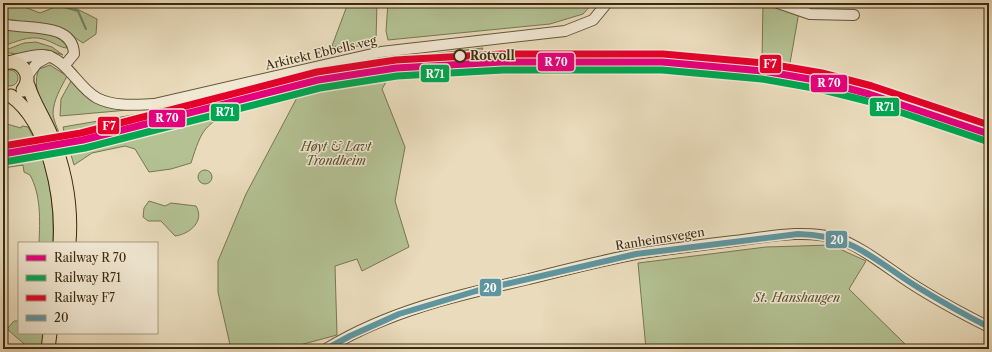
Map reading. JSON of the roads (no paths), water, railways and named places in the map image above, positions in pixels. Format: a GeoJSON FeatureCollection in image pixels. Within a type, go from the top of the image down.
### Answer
{"type":"FeatureCollection","features":[{"type":"Feature","properties":{"kind":"main road"},"geometry":{"type":"LineString","coordinates":[[5,62],[19,64],[28,80],[59,156],[69,208],[69,242]]}},
{"type":"Feature","properties":{"kind":"main road"},"geometry":{"type":"LineString","coordinates":[[7,95],[20,94],[28,80]]}},
{"type":"Feature","properties":{"kind":"main road"},"geometry":{"type":"LineString","coordinates":[[7,95],[19,102],[29,116],[41,136],[49,158],[60,207],[60,242]]}},
{"type":"Feature","properties":{"kind":"main road"},"geometry":{"type":"LineString","coordinates":[[48,349],[50,334]]}},
{"type":"Feature","properties":{"kind":"main road"},"geometry":{"type":"LineString","coordinates":[[57,349],[59,334]]}},
{"type":"Feature","properties":{"kind":"street","name":"Arkitekt Ebbells veg"},"geometry":{"type":"LineString","coordinates":[[50,56],[64,66],[96,97],[120,105],[154,104],[381,52],[565,31],[593,20],[607,3]]}},
{"type":"Feature","properties":{"kind":"street"},"geometry":{"type":"LineString","coordinates":[[778,3],[810,14],[854,15]]}},
{"type":"Feature","properties":{"kind":"street"},"geometry":{"type":"LineString","coordinates":[[3,24],[50,29],[60,32],[71,41],[74,46],[74,54],[64,66]]}},
{"type":"Feature","properties":{"kind":"street"},"geometry":{"type":"LineString","coordinates":[[5,62],[38,55],[50,56]]}},
{"type":"Feature","properties":{"kind":"street"},"geometry":{"type":"LineString","coordinates":[[28,80],[37,63],[50,56]]}},
{"type":"Feature","properties":{"kind":"street","name":"Ranheimsvegen"},"geometry":{"type":"LineString","coordinates":[[326,349],[339,341],[396,314],[419,306],[472,292],[634,255],[673,248],[794,234],[817,234],[837,238],[853,246],[935,299],[989,327]]}},
{"type":"Feature","properties":{"kind":"waterway"},"geometry":{"type":"LineString","coordinates":[[50,3],[78,11],[86,29]]}},
{"type":"Feature","properties":{"kind":"rail line","name":"F7"},"geometry":{"type":"LineString","coordinates":[[3,146],[81,133],[317,72],[396,60],[502,54],[663,54],[764,63],[822,73],[872,86],[989,125]]}},
{"type":"Feature","properties":{"kind":"rail line","name":"R71"},"geometry":{"type":"LineString","coordinates":[[4,162],[85,148],[320,88],[397,76],[503,70],[662,70],[762,79],[819,89],[867,101],[986,141]]}},
{"type":"Feature","properties":{"kind":"place","name":"Rotvoll"},"geometry":{"type":"Point","coordinates":[460,56]}},
{"type":"Feature","properties":{"kind":"park label","name":"Høyt & Lavt Trondheim"},"geometry":{"type":"Point","coordinates":[336,154]}},
{"type":"Feature","properties":{"kind":"park label","name":"St. Hanshaugen"},"geometry":{"type":"Point","coordinates":[797,298]}}]}
